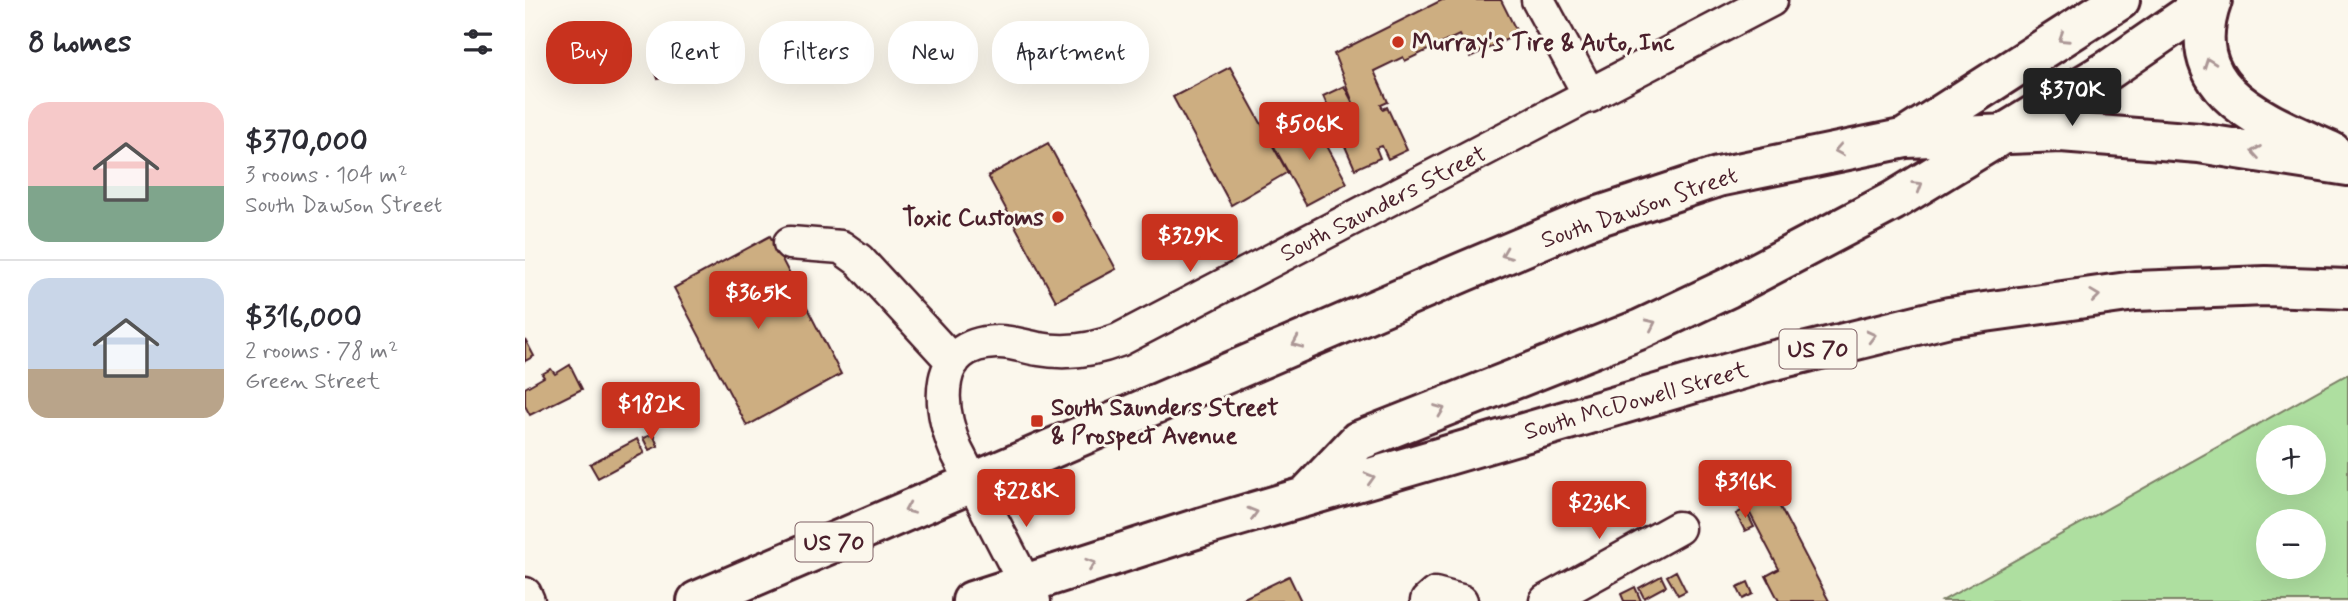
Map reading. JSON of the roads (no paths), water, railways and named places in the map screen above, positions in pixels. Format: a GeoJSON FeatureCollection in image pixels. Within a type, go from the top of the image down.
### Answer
{"type":"FeatureCollection","features":[{"type":"Feature","properties":{"kind":"main road"},"geometry":{"type":"LineString","coordinates":[[1906,138],[2120,0]]}},
{"type":"Feature","properties":{"kind":"main road"},"geometry":{"type":"LineString","coordinates":[[1304,498],[1358,441],[1579,355],[1728,288],[1893,201],[2120,63],[2211,0]]}},
{"type":"Feature","properties":{"kind":"main road"},"geometry":{"type":"LineString","coordinates":[[2211,0],[2206,17],[2205,53],[2209,68],[2225,93],[2250,111],[2348,160]]}},
{"type":"Feature","properties":{"kind":"main road","name":"South Dawson Street"},"geometry":{"type":"LineString","coordinates":[[972,482],[1587,220],[1717,177],[1906,138],[2061,132],[2199,143],[2348,166]]}},
{"type":"Feature","properties":{"kind":"main road","name":"South McDowell Street"},"geometry":{"type":"LineString","coordinates":[[1304,498],[1763,363],[1948,317],[2135,291],[2266,286],[2348,289]]}},
{"type":"Feature","properties":{"kind":"main road","name":"US 70"},"geometry":{"type":"LineString","coordinates":[[697,601],[972,482]]}},
{"type":"Feature","properties":{"kind":"main road","name":"US 70"},"geometry":{"type":"LineString","coordinates":[[972,601],[1030,593],[1304,498]]}},
{"type":"Feature","properties":{"kind":"street"},"geometry":{"type":"LineString","coordinates":[[1538,0],[1590,96]]}},
{"type":"Feature","properties":{"kind":"street","name":"South Saunders Street"},"geometry":{"type":"LineString","coordinates":[[953,362],[969,349],[988,343],[1011,343],[1058,351],[1096,348],[1119,340],[1772,0]]}},
{"type":"Feature","properties":{"kind":"street"},"geometry":{"type":"LineString","coordinates":[[790,243],[841,247],[859,260],[953,362],[943,385],[944,413],[950,437],[1030,593]]}},
{"type":"Feature","properties":{"kind":"street"},"geometry":{"type":"LineString","coordinates":[[1546,601],[1678,528]]}},
{"type":"Feature","properties":{"kind":"street"},"geometry":{"type":"LineString","coordinates":[[525,594],[529,601]]}},
{"type":"Feature","properties":{"kind":"street"},"geometry":{"type":"LineString","coordinates":[[1427,601],[1435,594],[1461,601]]}},
{"type":"Feature","properties":{"kind":"place","name":"Murray's Tire & Auto, Inc"},"geometry":{"type":"Point","coordinates":[1398,42]}},
{"type":"Feature","properties":{"kind":"place","name":"Toxic Customs"},"geometry":{"type":"Point","coordinates":[1058,217]}},
{"type":"Feature","properties":{"kind":"place","name":"South Saunders Street & Prospect Avenue"},"geometry":{"type":"Point","coordinates":[1037,421]}}]}
